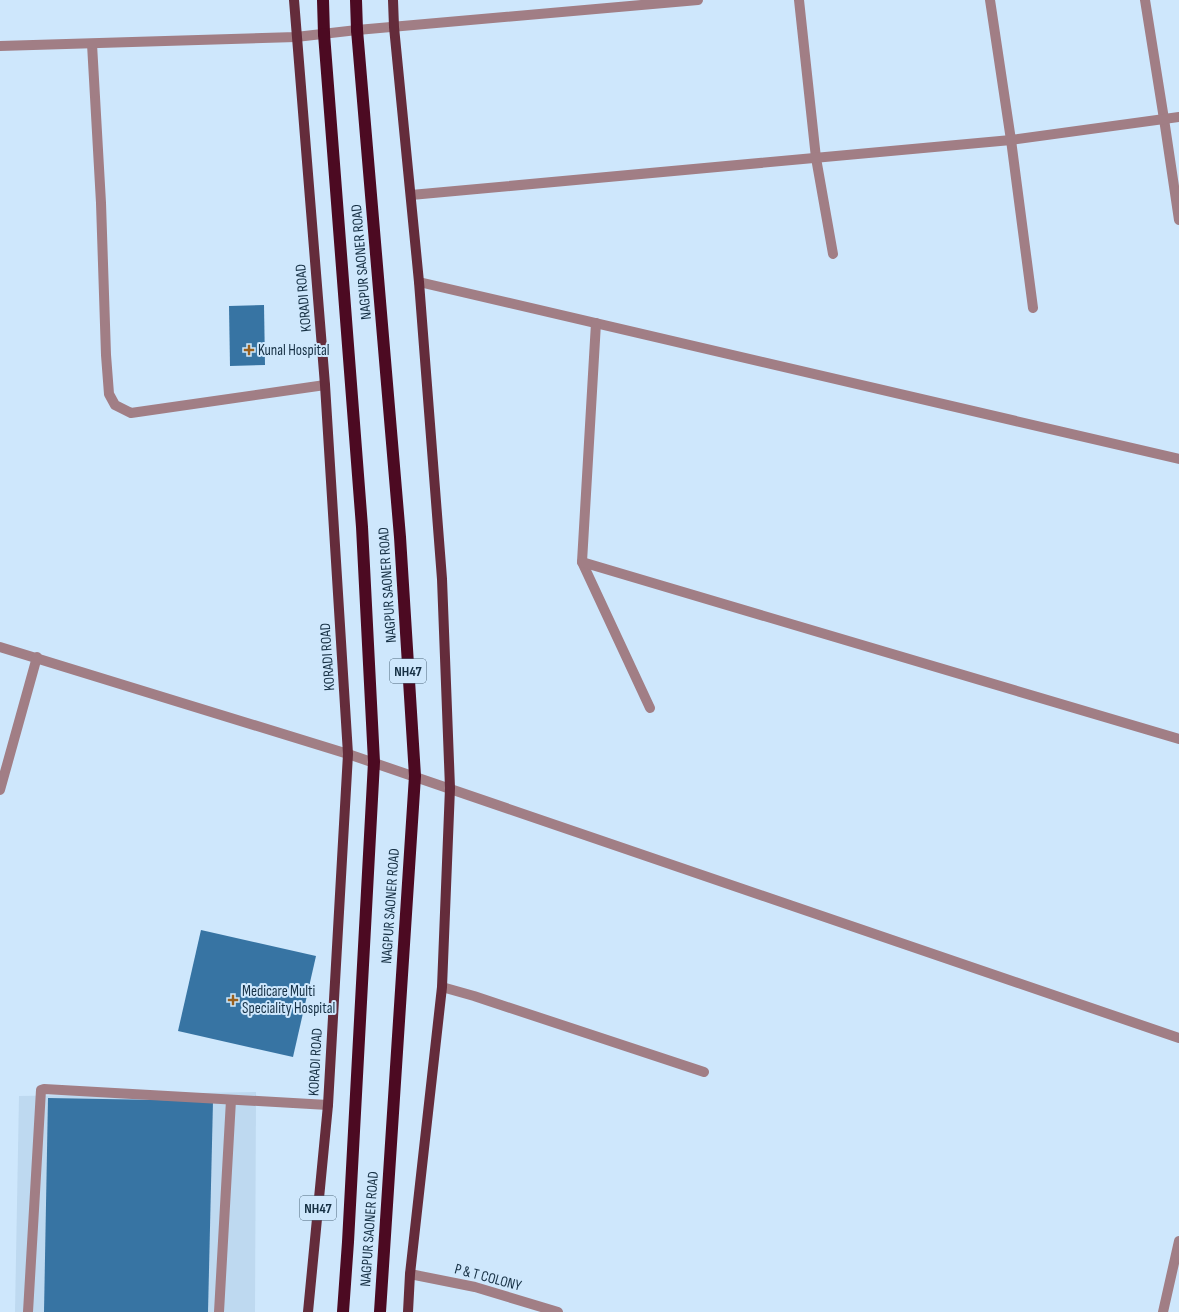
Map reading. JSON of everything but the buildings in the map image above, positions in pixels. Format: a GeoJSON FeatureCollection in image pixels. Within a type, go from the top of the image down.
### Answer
{"type":"FeatureCollection","features":[{"type":"Feature","properties":{"kind":"highway","name":"NAGPUR SAONER ROAD"},"geometry":{"type":"LineString","coordinates":[[323,0],[324,34],[362,527],[374,762],[343,1312]]}},
{"type":"Feature","properties":{"kind":"highway","name":"NAGPUR SAONER ROAD"},"geometry":{"type":"LineString","coordinates":[[356,0],[357,30],[400,537],[415,776],[380,1312]]}},
{"type":"Feature","properties":{"kind":"main road","name":"KORADI ROAD"},"geometry":{"type":"LineString","coordinates":[[294,0],[325,385],[348,754],[328,1105],[308,1312]]}},
{"type":"Feature","properties":{"kind":"main road"},"geometry":{"type":"LineString","coordinates":[[393,0],[394,27],[419,282],[442,579],[450,788],[442,987],[410,1274],[408,1312]]}},
{"type":"Feature","properties":{"kind":"street"},"geometry":{"type":"LineString","coordinates":[[0,46],[296,37],[357,30],[698,0]]}},
{"type":"Feature","properties":{"kind":"street"},"geometry":{"type":"LineString","coordinates":[[799,0],[816,158],[833,254]]}},
{"type":"Feature","properties":{"kind":"street"},"geometry":{"type":"LineString","coordinates":[[990,0],[1011,140],[1033,308]]}},
{"type":"Feature","properties":{"kind":"street"},"geometry":{"type":"LineString","coordinates":[[1145,0],[1179,220]]}},
{"type":"Feature","properties":{"kind":"street"},"geometry":{"type":"LineString","coordinates":[[92,44],[101,203],[106,355],[109,394],[115,405],[131,414],[325,385]]}},
{"type":"Feature","properties":{"kind":"street"},"geometry":{"type":"LineString","coordinates":[[411,195],[1011,140],[1179,117]]}},
{"type":"Feature","properties":{"kind":"street"},"geometry":{"type":"LineString","coordinates":[[419,282],[1179,459]]}},
{"type":"Feature","properties":{"kind":"street"},"geometry":{"type":"LineString","coordinates":[[596,323],[582,562],[650,708]]}},
{"type":"Feature","properties":{"kind":"street"},"geometry":{"type":"LineString","coordinates":[[582,562],[1179,739]]}},
{"type":"Feature","properties":{"kind":"street"},"geometry":{"type":"LineString","coordinates":[[0,646],[348,754],[1179,1038]]}},
{"type":"Feature","properties":{"kind":"street"},"geometry":{"type":"LineString","coordinates":[[0,790],[37,657]]}},
{"type":"Feature","properties":{"kind":"street"},"geometry":{"type":"LineString","coordinates":[[442,987],[474,996],[704,1072]]}},
{"type":"Feature","properties":{"kind":"street"},"geometry":{"type":"LineString","coordinates":[[28,1312],[41,1090],[328,1105]]}},
{"type":"Feature","properties":{"kind":"street"},"geometry":{"type":"LineString","coordinates":[[219,1312],[231,1100]]}},
{"type":"Feature","properties":{"kind":"street"},"geometry":{"type":"LineString","coordinates":[[1163,1312],[1179,1241]]}},
{"type":"Feature","properties":{"kind":"street","name":"P & T COLONY"},"geometry":{"type":"LineString","coordinates":[[410,1274],[475,1287],[558,1312]]}},
{"type":"Feature","properties":{"kind":"shaded area"},"geometry":{"type":"Polygon","coordinates":[[[256,1092],[255,1312],[15,1312],[19,1096],[256,1092]]]}},
{"type":"Feature","properties":{"kind":"place","name":"Kunal Hospital"},"geometry":{"type":"Point","coordinates":[249,350]}},
{"type":"Feature","properties":{"kind":"place","name":"Medicare Multi Speciality Hospital"},"geometry":{"type":"Point","coordinates":[233,1000]}}]}
